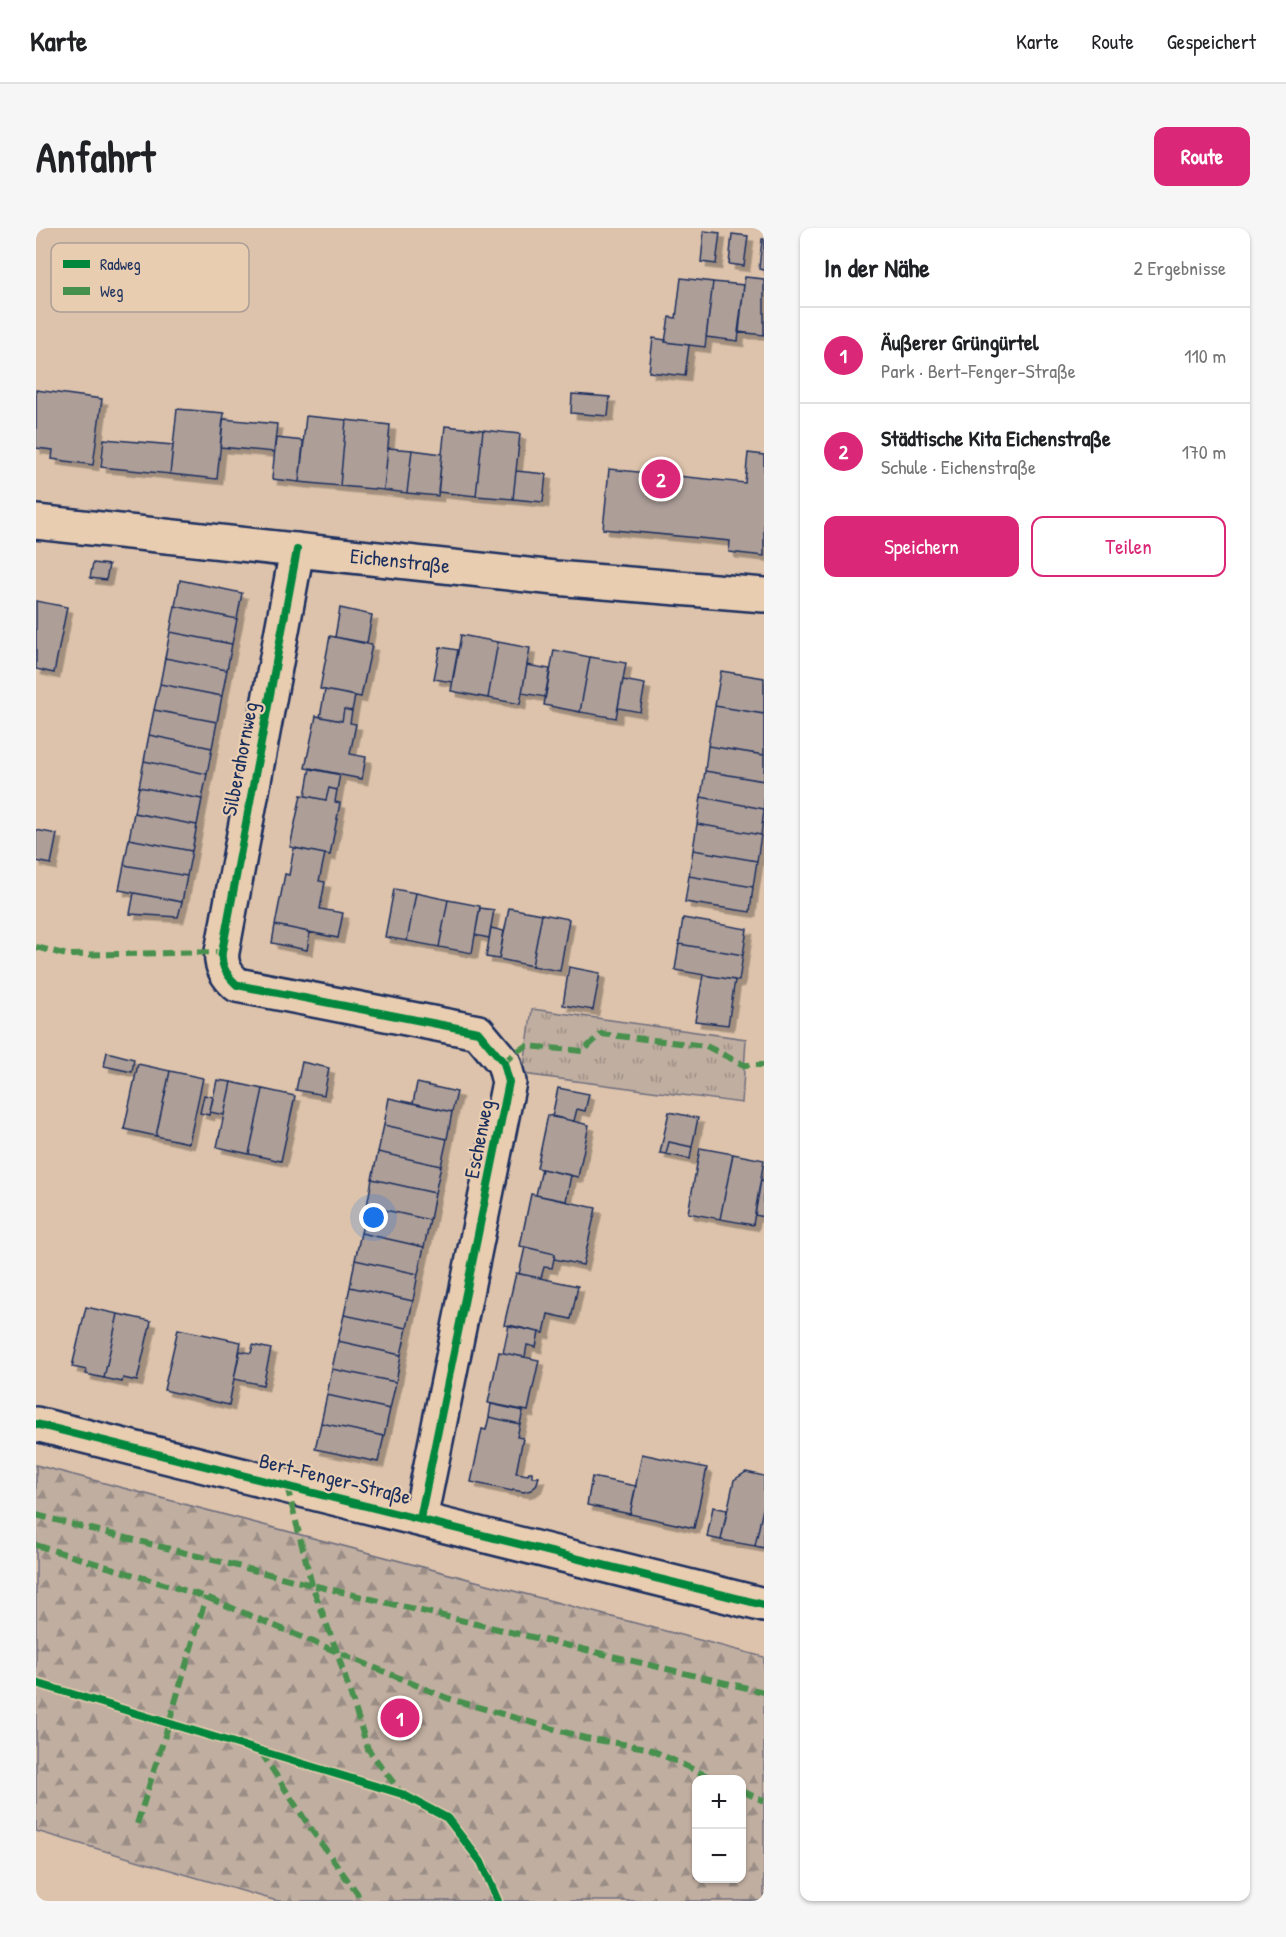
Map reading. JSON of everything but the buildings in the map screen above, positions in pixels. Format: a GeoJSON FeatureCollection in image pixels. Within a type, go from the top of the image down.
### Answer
{"type":"FeatureCollection","features":[{"type":"Feature","properties":{"kind":"street","name":"Eichenstraße"},"geometry":{"type":"LineString","coordinates":[[36,522],[555,578],[764,595]]}},
{"type":"Feature","properties":{"kind":"street","name":"Silberahornweg"},"geometry":{"type":"LineString","coordinates":[[226,975],[221,959],[222,952],[297,550]]}},
{"type":"Feature","properties":{"kind":"street","name":"Eschenweg"},"geometry":{"type":"LineString","coordinates":[[226,975],[237,985],[478,1032],[504,1063],[509,1082],[420,1519]]}},
{"type":"Feature","properties":{"kind":"street","name":"Bert-Fenger-Straße"},"geometry":{"type":"LineString","coordinates":[[36,1424],[764,1605]]}},
{"type":"Feature","properties":{"kind":"green space"},"geometry":{"type":"Polygon","coordinates":[[[532,1009],[746,1039],[742,1103],[523,1074],[532,1009]]]}},
{"type":"Feature","properties":{"kind":"green space"},"geometry":{"type":"Polygon","coordinates":[[[36,1465],[764,1657],[764,1901],[277,1901],[36,1831],[36,1465]]]}},
{"type":"Feature","properties":{"kind":"marked path"},"geometry":{"type":"LineString","coordinates":[[36,947],[67,955],[222,952]]}},
{"type":"Feature","properties":{"kind":"marked path"},"geometry":{"type":"LineString","coordinates":[[504,1063],[515,1052],[527,1046],[583,1051],[601,1034],[706,1046],[744,1065],[764,1065]]}},
{"type":"Feature","properties":{"kind":"marked path"},"geometry":{"type":"LineString","coordinates":[[287,1486],[312,1585],[337,1652],[368,1749],[402,1794]]}},
{"type":"Feature","properties":{"kind":"marked path"},"geometry":{"type":"LineString","coordinates":[[36,1515],[312,1585],[764,1692]]}},
{"type":"Feature","properties":{"kind":"marked path"},"geometry":{"type":"LineString","coordinates":[[36,1545],[206,1597],[447,1698],[585,1738],[647,1748],[705,1775]]}},
{"type":"Feature","properties":{"kind":"marked path"},"geometry":{"type":"LineString","coordinates":[[137,1824],[206,1597]]}},
{"type":"Feature","properties":{"kind":"marked path"},"geometry":{"type":"LineString","coordinates":[[261,1752],[313,1832],[357,1893],[360,1901]]}},
{"type":"Feature","properties":{"kind":"marked path"},"geometry":{"type":"LineString","coordinates":[[746,1793],[764,1801]]}},
{"type":"Feature","properties":{"kind":"cycle path"},"geometry":{"type":"LineString","coordinates":[[297,550],[222,952],[223,966],[237,985],[478,1032],[504,1063],[509,1082],[420,1519]]}},
{"type":"Feature","properties":{"kind":"cycle path"},"geometry":{"type":"LineString","coordinates":[[36,1424],[764,1605]]}},
{"type":"Feature","properties":{"kind":"cycle path"},"geometry":{"type":"LineString","coordinates":[[36,1683],[402,1794],[447,1818],[481,1862],[498,1901]]}},
{"type":"Feature","properties":{"kind":"place","name":"Städtische Kita Eichenstraße"},"geometry":{"type":"Point","coordinates":[661,479]}},
{"type":"Feature","properties":{"kind":"place","name":"Äußerer Grüngürtel"},"geometry":{"type":"Point","coordinates":[400,1718]}}]}
